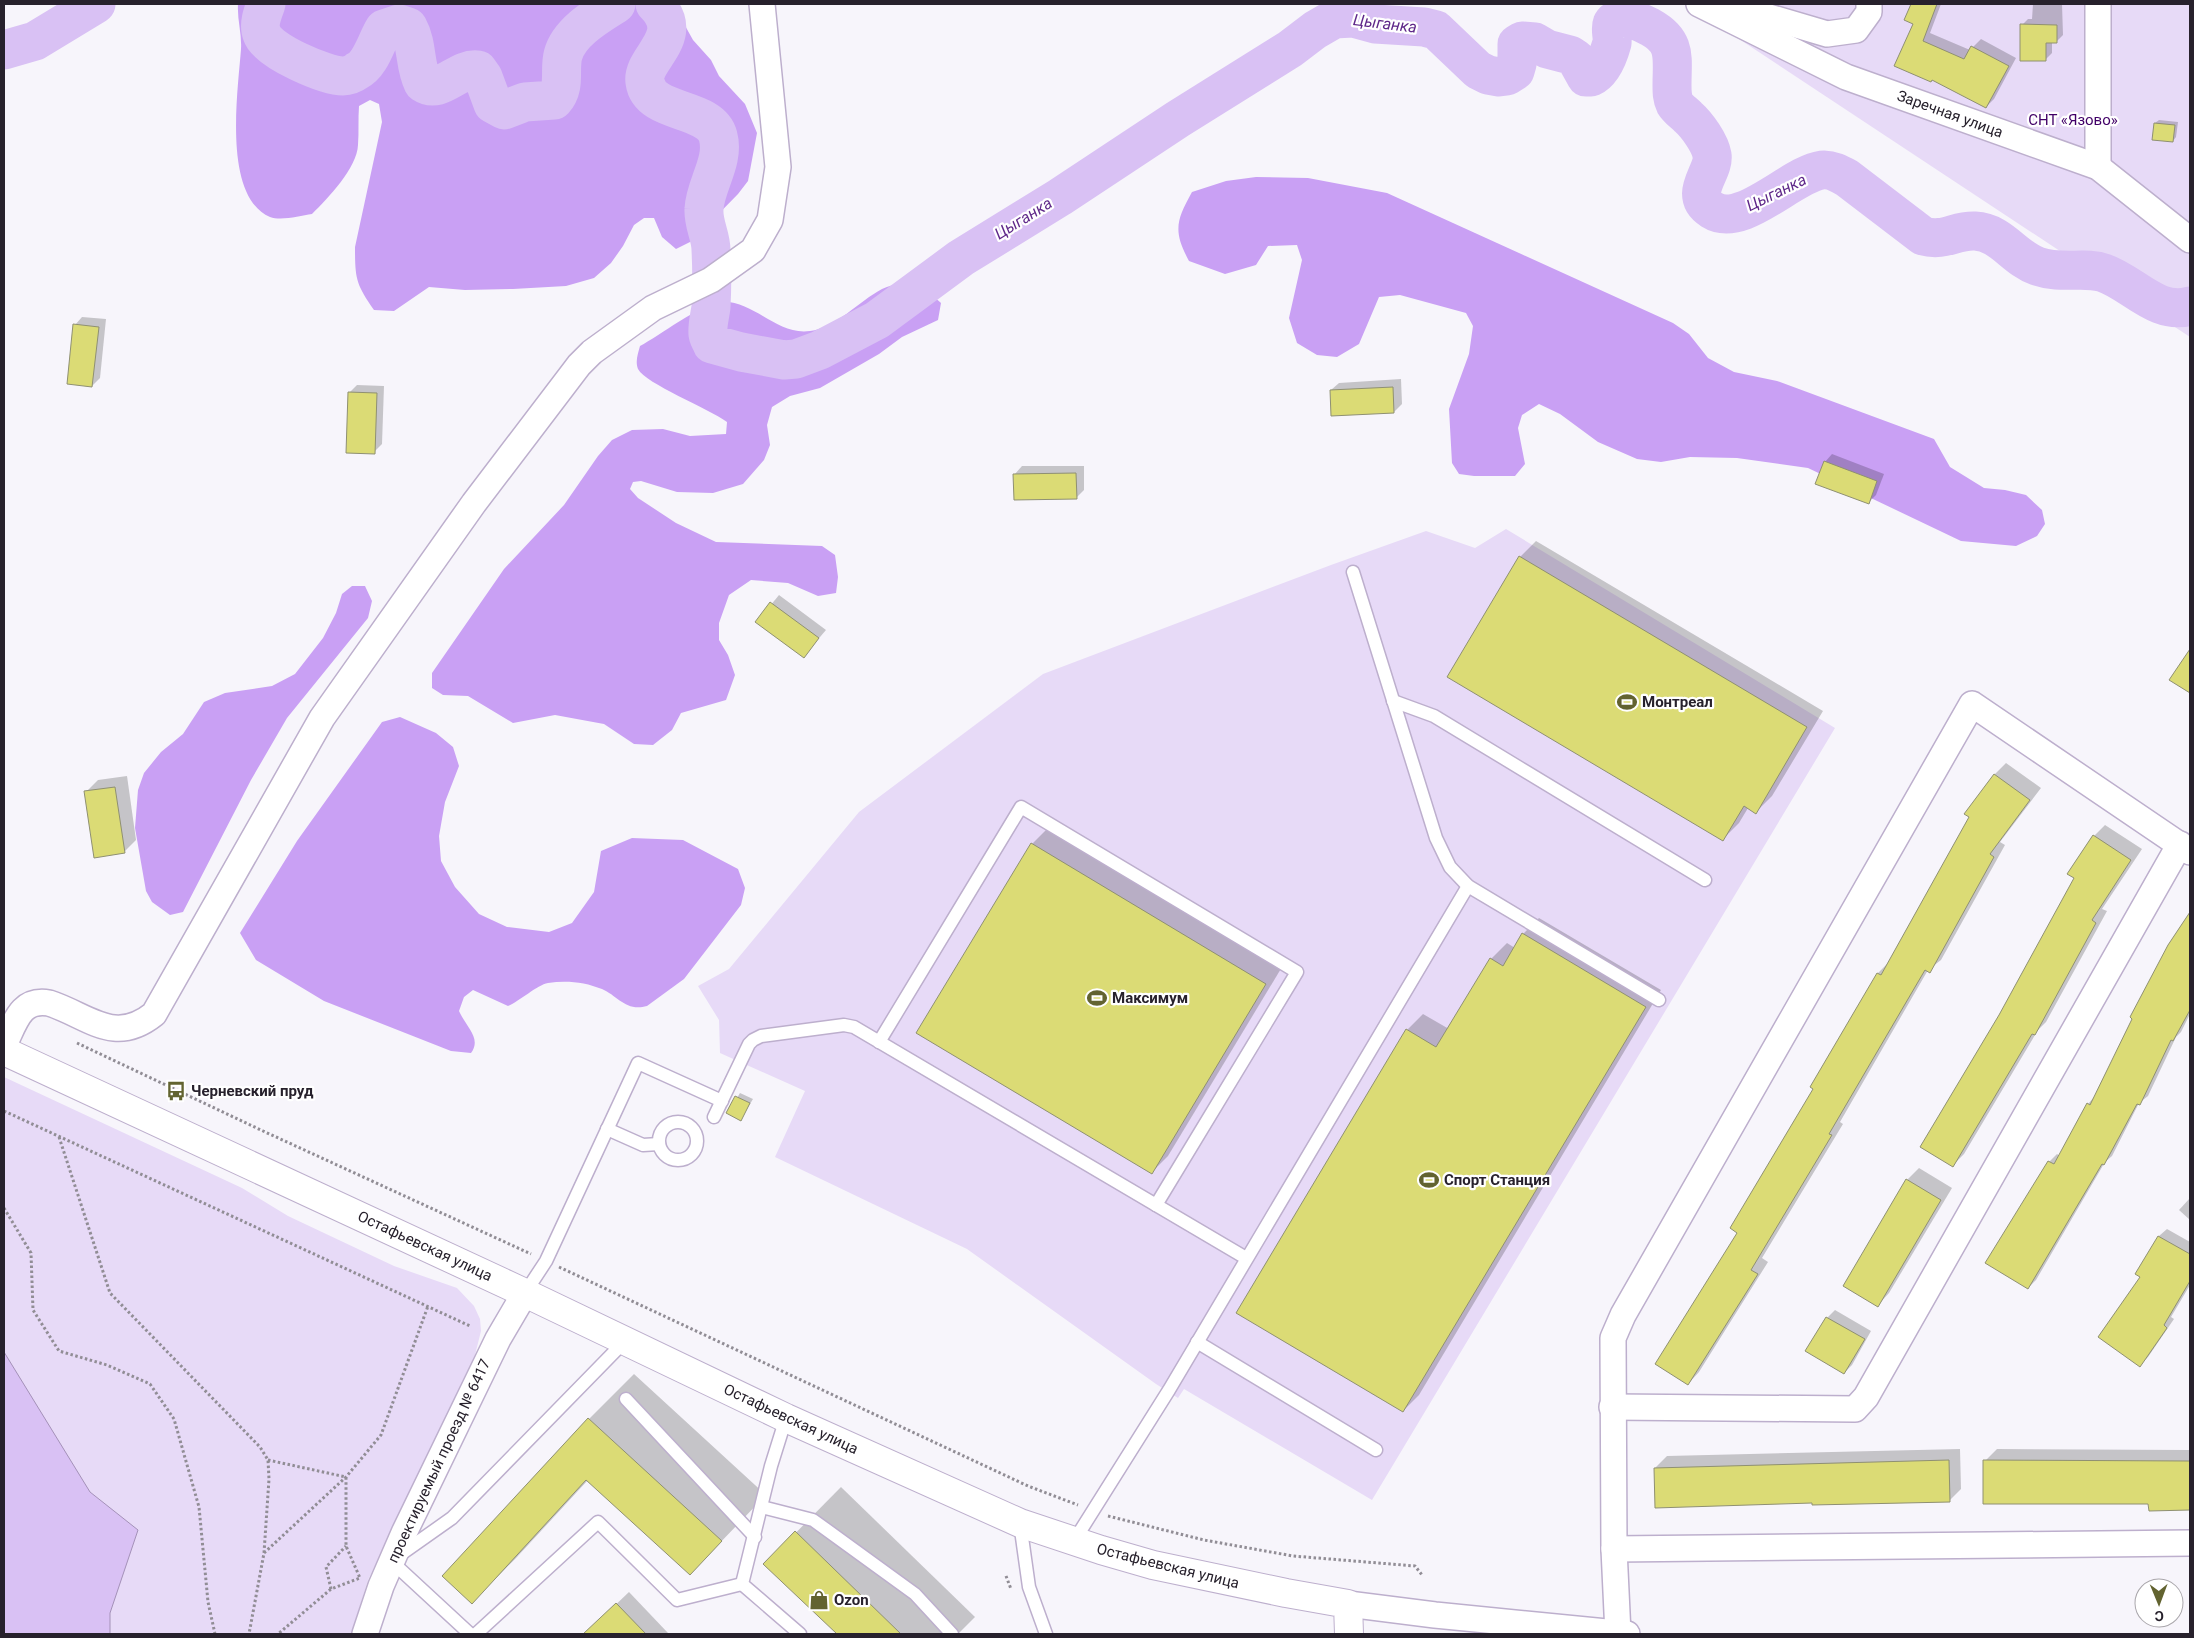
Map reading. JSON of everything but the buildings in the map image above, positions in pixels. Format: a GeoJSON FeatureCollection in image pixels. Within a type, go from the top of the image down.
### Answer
{"type":"FeatureCollection","features":[{"type":"Feature","properties":{"kind":"street"},"geometry":{"type":"LineString","coordinates":[[4,1045],[18,1015],[30,1003],[39,1001],[49,1003],[98,1025],[114,1029],[132,1027],[144,1022],[154,1014],[322,718],[474,503],[579,365],[592,352],[653,308],[711,280],[753,250],[770,220],[778,167],[762,4]]}},
{"type":"Feature","properties":{"kind":"street","name":"Заречная улица"},"geometry":{"type":"LineString","coordinates":[[1699,4],[1846,77],[2098,167],[2190,240]]}},
{"type":"Feature","properties":{"kind":"street"},"geometry":{"type":"LineString","coordinates":[[1725,4],[1827,34],[1856,30],[1869,12],[1870,4]]}},
{"type":"Feature","properties":{"kind":"street"},"geometry":{"type":"LineString","coordinates":[[2098,4],[2098,167]]}},
{"type":"Feature","properties":{"kind":"street"},"geometry":{"type":"LineString","coordinates":[[1612,1408],[1854,1409],[1866,1397],[2185,848],[1972,704],[1623,1315],[1613,1338],[1612,1408],[1614,1549],[1618,1634]]}},
{"type":"Feature","properties":{"kind":"street","name":"Остафьевская улица"},"geometry":{"type":"LineString","coordinates":[[4,1051],[525,1293],[786,1418],[1020,1522],[1127,1558],[1198,1575],[1348,1604],[1627,1634]]}},
{"type":"Feature","properties":{"kind":"street","name":"проектируемый проезд № 6417"},"geometry":{"type":"LineString","coordinates":[[365,1634],[391,1561],[498,1339],[525,1293]]}},
{"type":"Feature","properties":{"kind":"street"},"geometry":{"type":"LineString","coordinates":[[1614,1549],[2190,1543]]}},
{"type":"Feature","properties":{"kind":"street"},"geometry":{"type":"LineString","coordinates":[[1348,1604],[1348,1634]]}},
{"type":"Feature","properties":{"kind":"lane"},"geometry":{"type":"LineString","coordinates":[[1353,572],[1436,838],[1450,868],[1468,886],[1659,1000]]}},
{"type":"Feature","properties":{"kind":"lane"},"geometry":{"type":"LineString","coordinates":[[1394,701],[1434,716],[1706,880]]}},
{"type":"Feature","properties":{"kind":"lane"},"geometry":{"type":"LineString","coordinates":[[879,1042],[1020,807],[1297,972],[1156,1205]]}},
{"type":"Feature","properties":{"kind":"lane"},"geometry":{"type":"LineString","coordinates":[[1074,1541],[1197,1342],[1468,886]]}},
{"type":"Feature","properties":{"kind":"lane"},"geometry":{"type":"LineString","coordinates":[[714,1117],[749,1044],[761,1036],[844,1025],[854,1028],[879,1042],[1246,1258]]}},
{"type":"Feature","properties":{"kind":"lane"},"geometry":{"type":"LineString","coordinates":[[525,1293],[546,1261],[638,1063],[722,1101]]}},
{"type":"Feature","properties":{"kind":"lane"},"geometry":{"type":"LineString","coordinates":[[607,1129],[643,1145],[659,1144]]}},
{"type":"Feature","properties":{"kind":"lane"},"geometry":{"type":"LineString","coordinates":[[625,1341],[452,1518],[391,1561],[468,1633],[598,1522],[677,1600],[742,1584]]}},
{"type":"Feature","properties":{"kind":"lane"},"geometry":{"type":"LineString","coordinates":[[1197,1342],[1376,1450]]}},
{"type":"Feature","properties":{"kind":"lane"},"geometry":{"type":"LineString","coordinates":[[626,1399],[754,1537]]}},
{"type":"Feature","properties":{"kind":"lane"},"geometry":{"type":"LineString","coordinates":[[742,1584],[786,1418]]}},
{"type":"Feature","properties":{"kind":"lane"},"geometry":{"type":"LineString","coordinates":[[762,1507],[813,1520],[915,1594],[952,1634]]}},
{"type":"Feature","properties":{"kind":"lane"},"geometry":{"type":"LineString","coordinates":[[1020,1522],[1028,1587],[1046,1634]]}},
{"type":"Feature","properties":{"kind":"lane"},"geometry":{"type":"LineString","coordinates":[[742,1584],[800,1634]]}},
{"type":"Feature","properties":{"kind":"path"},"geometry":{"type":"LineString","coordinates":[[71,1040],[263,1132],[546,1261],[1028,1486],[1093,1511],[1139,1525],[1204,1540],[1293,1556],[1415,1566],[1422,1575]]}},
{"type":"Feature","properties":{"kind":"path"},"geometry":{"type":"LineString","coordinates":[[4,1111],[470,1326]]}},
{"type":"Feature","properties":{"kind":"path"},"geometry":{"type":"LineString","coordinates":[[59,1137],[110,1293],[260,1447],[268,1460],[270,1479],[264,1553],[249,1634]]}},
{"type":"Feature","properties":{"kind":"path"},"geometry":{"type":"LineString","coordinates":[[4,1208],[31,1253],[33,1310],[59,1351],[107,1365],[150,1384],[174,1419],[199,1507],[208,1602],[215,1634]]}},
{"type":"Feature","properties":{"kind":"path"},"geometry":{"type":"LineString","coordinates":[[264,1553],[346,1477],[381,1435],[428,1306]]}},
{"type":"Feature","properties":{"kind":"path"},"geometry":{"type":"LineString","coordinates":[[268,1460],[346,1477]]}},
{"type":"Feature","properties":{"kind":"path"},"geometry":{"type":"LineString","coordinates":[[278,1634],[331,1589],[360,1578],[346,1546],[346,1477]]}},
{"type":"Feature","properties":{"kind":"path"},"geometry":{"type":"LineString","coordinates":[[331,1589],[326,1567],[346,1546]]}},
{"type":"Feature","properties":{"kind":"green space","name":"СНТ «Язово»"},"geometry":{"type":"Polygon","coordinates":[[[1686,4],[2190,4],[2190,337],[1686,4]]]}},
{"type":"Feature","properties":{"kind":"green space"},"geometry":{"type":"Polygon","coordinates":[[[1506,529],[1835,728],[1372,1500],[1184,1389],[1178,1398],[967,1249],[775,1157],[805,1091],[720,1053],[719,1020],[698,986],[729,969],[859,812],[1043,674],[1426,531],[1475,548],[1506,529]]]}},
{"type":"Feature","properties":{"kind":"green space"},"geometry":{"type":"Polygon","coordinates":[[[4,1077],[242,1188],[288,1216],[394,1266],[457,1288],[474,1306],[480,1319],[481,1331],[475,1355],[368,1580],[351,1634],[4,1634],[4,1077]]]}},
{"type":"Feature","properties":{"kind":"shaded area"},"geometry":{"type":"Polygon","coordinates":[[[238,4],[673,4],[693,40],[711,60],[719,76],[745,104],[757,133],[748,181],[738,194],[692,241],[676,249],[662,237],[654,218],[644,218],[634,225],[611,263],[594,278],[566,286],[513,289],[465,290],[429,287],[394,311],[374,310],[363,294],[358,281],[355,267],[355,247],[382,122],[379,104],[370,100],[359,106],[358,145],[353,163],[341,182],[319,207],[312,214],[285,218],[270,217],[255,205],[245,188],[239,166],[236,141],[241,43],[238,4]]]}},
{"type":"Feature","properties":{"kind":"shaded area"},"geometry":{"type":"Polygon","coordinates":[[[1256,177],[1308,178],[1387,193],[1673,323],[1689,334],[1708,358],[1734,372],[1777,381],[1934,439],[1950,467],[1984,488],[2026,495],[2042,510],[2045,524],[2037,536],[2016,546],[1961,541],[1808,468],[1737,458],[1690,457],[1661,462],[1637,459],[1598,442],[1560,414],[1539,404],[1522,415],[1518,428],[1525,464],[1515,476],[1459,474],[1452,463],[1449,409],[1469,354],[1473,326],[1466,313],[1400,295],[1379,297],[1359,344],[1337,357],[1317,355],[1297,343],[1289,318],[1302,260],[1297,245],[1268,246],[1256,265],[1225,274],[1189,261],[1180,242],[1178,226],[1192,192],[1226,181],[1256,177]]]}},
{"type":"Feature","properties":{"kind":"shaded area"},"geometry":{"type":"Polygon","coordinates":[[[904,282],[932,295],[941,303],[938,320],[902,337],[879,354],[820,388],[790,396],[772,407],[767,425],[770,445],[764,460],[743,484],[713,493],[677,492],[641,481],[633,482],[630,489],[638,498],[676,523],[716,542],[822,546],[835,555],[838,577],[836,593],[818,596],[788,583],[751,580],[729,595],[719,623],[719,640],[728,655],[735,675],[726,700],[681,713],[672,730],[653,745],[634,744],[604,724],[555,715],[513,723],[468,696],[443,695],[432,688],[432,673],[504,569],[564,505],[598,456],[612,440],[632,430],[663,429],[690,436],[726,434],[727,422],[643,375],[638,369],[637,363],[640,346],[691,314],[720,302],[743,306],[787,328],[798,331],[820,329],[838,320],[873,294],[889,286],[904,282]]]}},
{"type":"Feature","properties":{"kind":"shaded area"},"geometry":{"type":"Polygon","coordinates":[[[352,586],[365,586],[372,601],[368,618],[287,718],[251,780],[183,912],[170,915],[152,902],[146,891],[135,828],[138,790],[144,773],[161,752],[183,734],[204,702],[225,693],[272,686],[295,674],[323,638],[336,613],[342,594],[352,586]]]}},
{"type":"Feature","properties":{"kind":"shaded area"},"geometry":{"type":"Polygon","coordinates":[[[400,717],[436,733],[453,747],[459,766],[445,802],[439,836],[441,861],[455,887],[479,914],[507,927],[549,932],[572,923],[594,892],[601,851],[632,838],[683,840],[738,869],[745,888],[741,905],[684,979],[647,1006],[633,1007],[602,989],[575,982],[544,984],[508,1006],[473,990],[464,997],[459,1011],[474,1037],[474,1048],[471,1053],[451,1051],[324,1001],[256,960],[240,933],[297,841],[382,722],[400,717]]]}},
{"type":"Feature","properties":{"kind":"shaded area"},"geometry":{"type":"Polygon","coordinates":[[[4,1352],[90,1492],[138,1530],[110,1613],[110,1634],[4,1634],[4,1352]]]}},
{"type":"Feature","properties":{"kind":"waterway","name":"Цыганка"},"geometry":{"type":"LineString","coordinates":[[4,50],[35,41],[96,4]]}},
{"type":"Feature","properties":{"kind":"waterway","name":"Цыганка"},"geometry":{"type":"LineString","coordinates":[[266,4],[261,23],[262,34],[266,41],[285,55],[311,67],[335,75],[350,75],[362,68],[366,63],[384,29],[399,24],[408,27],[411,34],[418,69],[423,83],[436,86],[463,72],[478,70],[483,77],[493,104],[504,110],[525,102],[554,100],[560,90],[563,55],[571,39],[585,25],[616,4]]}},
{"type":"Feature","properties":{"kind":"waterway","name":"Цыганка"},"geometry":{"type":"LineString","coordinates":[[655,4],[664,16],[667,27],[661,46],[646,73],[645,82],[649,93],[668,106],[693,114],[704,120],[713,126],[718,136],[719,155],[704,209],[711,245],[712,264],[708,336],[712,344],[741,352],[784,360],[796,359],[820,350],[877,320],[961,258],[1060,197],[1178,119],[1290,49],[1315,30],[1334,19],[1353,18],[1375,24],[1424,27],[1436,30],[1478,70],[1488,75],[1499,77],[1507,76],[1515,71],[1517,44],[1522,41],[1535,42],[1547,49],[1570,55],[1576,59],[1586,77],[1591,77],[1595,75],[1605,62],[1612,43],[1611,28],[1613,22],[1617,19],[1628,18],[1650,27],[1665,38],[1669,45],[1672,58],[1674,102],[1699,129],[1711,150],[1712,162],[1704,183],[1702,197],[1705,204],[1712,210],[1724,214],[1738,212],[1752,207],[1810,174],[1829,170],[1847,178],[1923,236],[1938,238],[1968,231],[1984,232],[2000,240],[2021,257],[2037,266],[2055,270],[2097,271],[2115,278],[2156,303],[2178,308],[2190,306]]}},
{"type":"Feature","properties":{"kind":"place","name":"Монтреал"},"geometry":{"type":"Point","coordinates":[1627,702]}},
{"type":"Feature","properties":{"kind":"place","name":"Максимум"},"geometry":{"type":"Point","coordinates":[1097,998]}},
{"type":"Feature","properties":{"kind":"place","name":"Черневский пруд"},"geometry":{"type":"Point","coordinates":[176,1091]}},
{"type":"Feature","properties":{"kind":"place","name":"Спорт Станция"},"geometry":{"type":"Point","coordinates":[1429,1180]}},
{"type":"Feature","properties":{"kind":"place","name":"Ozon"},"geometry":{"type":"Point","coordinates":[819,1600]}}]}
